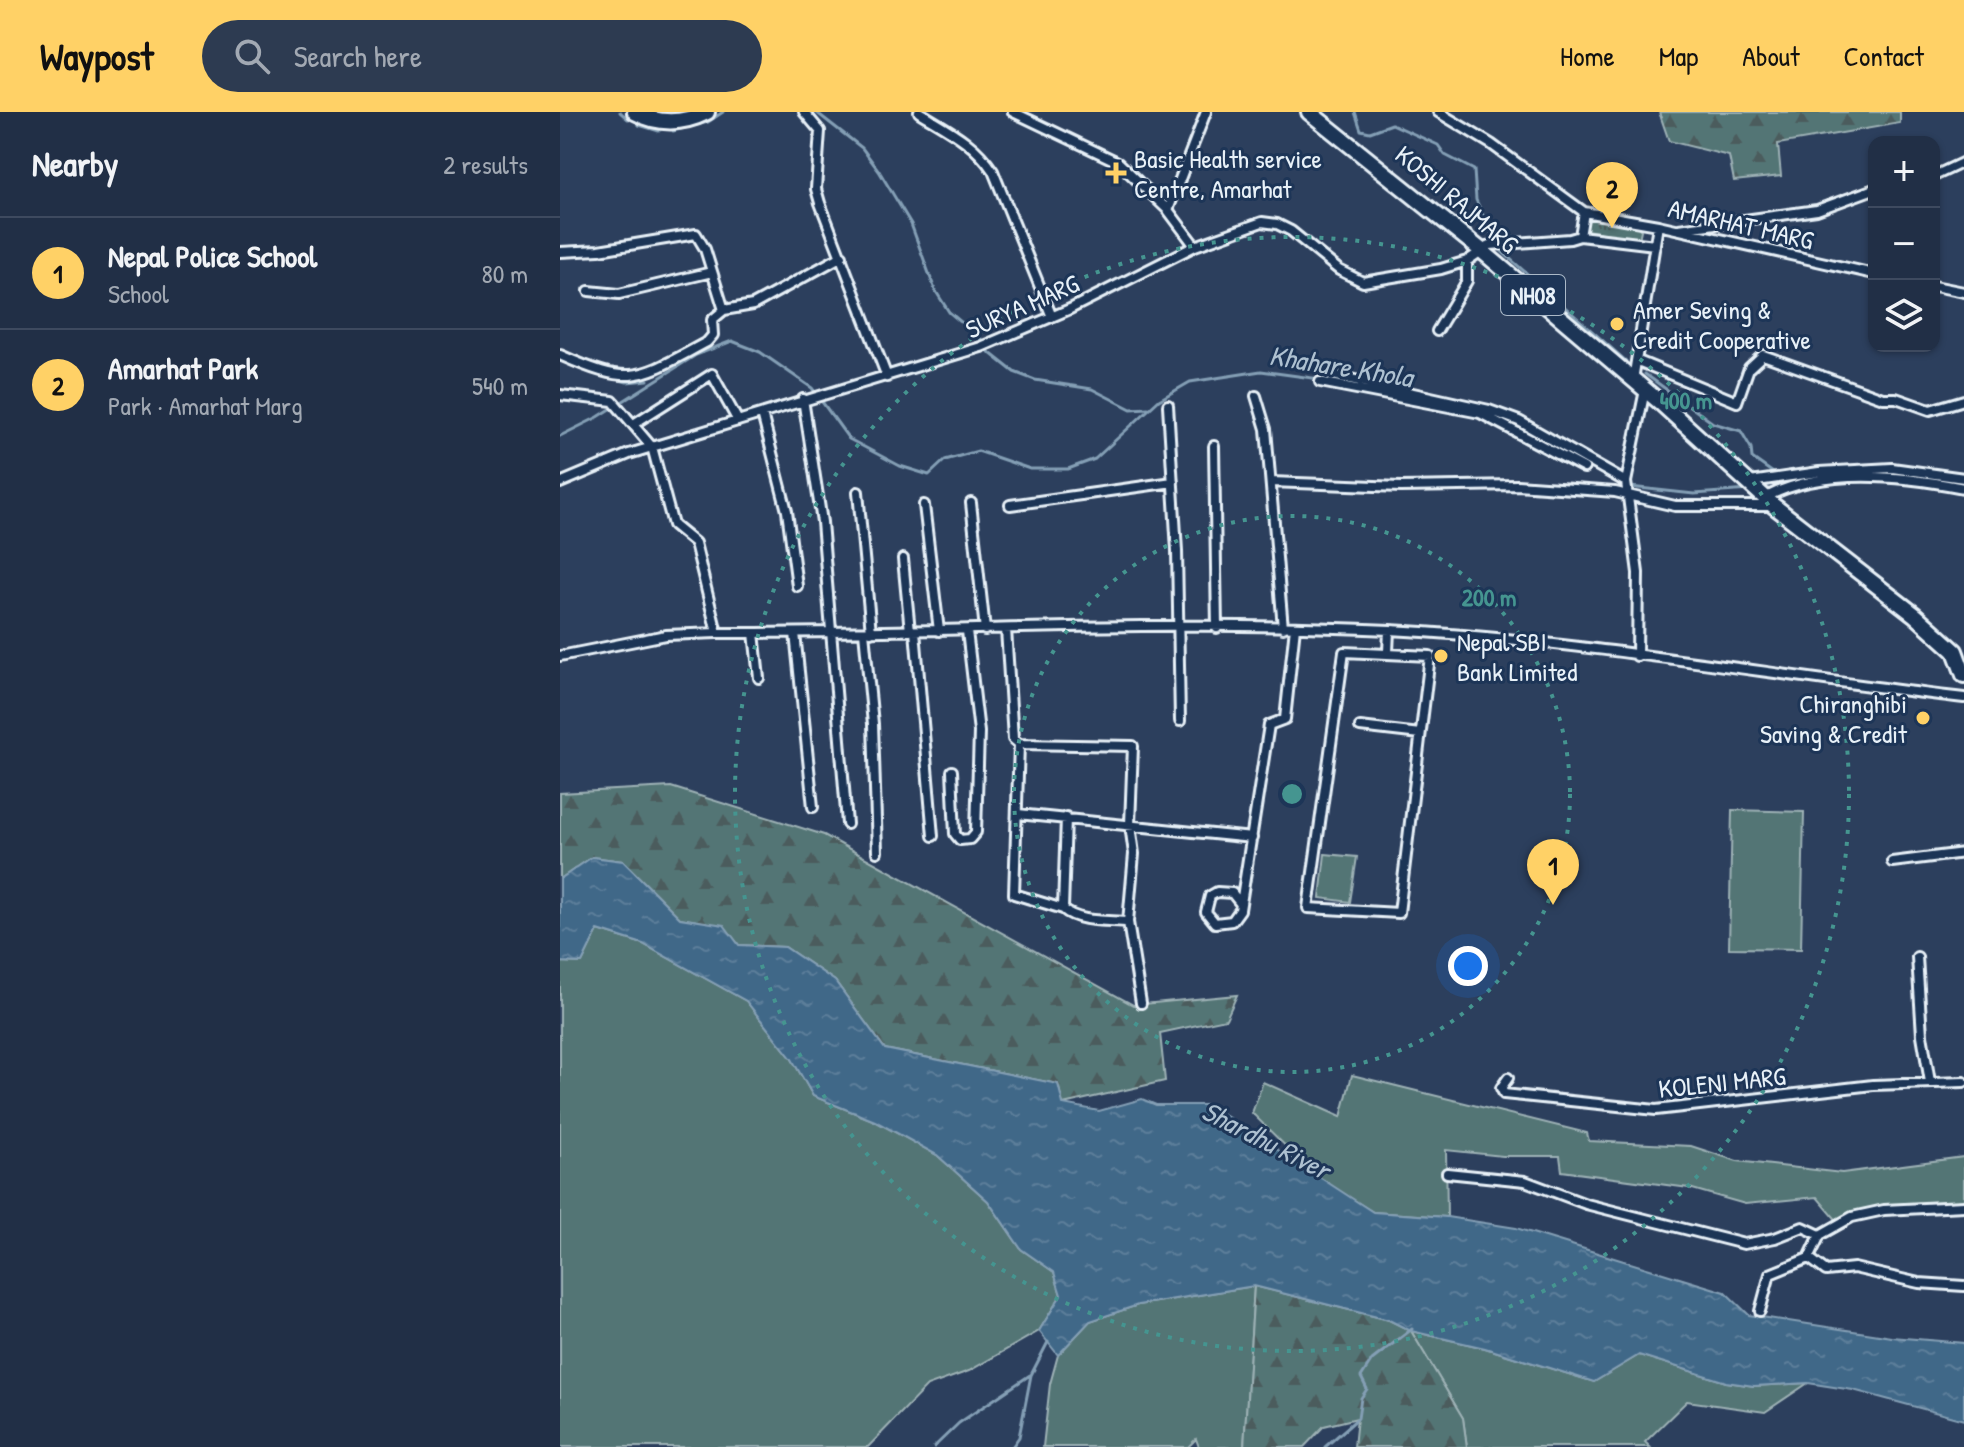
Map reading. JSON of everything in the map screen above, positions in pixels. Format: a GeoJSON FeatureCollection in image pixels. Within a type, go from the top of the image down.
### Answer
{"type":"FeatureCollection","features":[{"type":"Feature","properties":{"kind":"main road"},"geometry":{"type":"LineString","coordinates":[[635,112],[664,122],[689,119],[707,112]]}},
{"type":"Feature","properties":{"kind":"main road","name":"KOSHI RAJMARG"},"geometry":{"type":"LineString","coordinates":[[1309,112],[1490,247],[1633,380],[1761,492],[1960,650],[1964,675]]}},
{"type":"Feature","properties":{"kind":"street"},"geometry":{"type":"LineString","coordinates":[[804,112],[820,131],[816,189],[887,377]]}},
{"type":"Feature","properties":{"kind":"street"},"geometry":{"type":"LineString","coordinates":[[919,112],[967,141],[993,171],[1052,317]]}},
{"type":"Feature","properties":{"kind":"street"},"geometry":{"type":"LineString","coordinates":[[1013,112],[1118,162],[1168,210],[1195,246]]}},
{"type":"Feature","properties":{"kind":"street"},"geometry":{"type":"LineString","coordinates":[[1168,210],[1206,112]]}},
{"type":"Feature","properties":{"kind":"street","name":"AMARHAT MARG"},"geometry":{"type":"LineString","coordinates":[[1438,112],[1516,162],[1584,212],[1658,225],[1868,273]]}},
{"type":"Feature","properties":{"kind":"street"},"geometry":{"type":"LineString","coordinates":[[1940,173],[1964,162]]}},
{"type":"Feature","properties":{"kind":"street"},"geometry":{"type":"LineString","coordinates":[[1674,230],[1728,220],[1817,210],[1868,191]]}},
{"type":"Feature","properties":{"kind":"street"},"geometry":{"type":"LineString","coordinates":[[1580,236],[1584,212]]}},
{"type":"Feature","properties":{"kind":"street","name":"SURYA MARG"},"geometry":{"type":"LineString","coordinates":[[560,483],[652,447],[981,347],[1052,317],[1195,246],[1270,222],[1291,231],[1339,270],[1363,282],[1467,261],[1490,247]]}},
{"type":"Feature","properties":{"kind":"street"},"geometry":{"type":"LineString","coordinates":[[1633,380],[1658,225]]}},
{"type":"Feature","properties":{"kind":"street"},"geometry":{"type":"LineString","coordinates":[[560,252],[599,250],[696,234],[724,310]]}},
{"type":"Feature","properties":{"kind":"street"},"geometry":{"type":"LineString","coordinates":[[1490,247],[1580,236],[1655,245]]}},
{"type":"Feature","properties":{"kind":"street"},"geometry":{"type":"LineString","coordinates":[[560,355],[616,376],[634,378],[707,342],[713,335],[712,320],[724,310],[753,305],[842,256]]}},
{"type":"Feature","properties":{"kind":"street"},"geometry":{"type":"LineString","coordinates":[[1437,331],[1467,281],[1467,261]]}},
{"type":"Feature","properties":{"kind":"street"},"geometry":{"type":"LineString","coordinates":[[589,291],[619,294],[712,272]]}},
{"type":"Feature","properties":{"kind":"street"},"geometry":{"type":"LineString","coordinates":[[1940,287],[1964,292]]}},
{"type":"Feature","properties":{"kind":"street"},"geometry":{"type":"LineString","coordinates":[[1638,361],[1737,402],[1749,368],[1763,355],[1883,398],[1896,398],[1930,410],[1964,400]]}},
{"type":"Feature","properties":{"kind":"street"},"geometry":{"type":"LineString","coordinates":[[635,423],[712,374],[738,421]]}},
{"type":"Feature","properties":{"kind":"street"},"geometry":{"type":"LineString","coordinates":[[1337,376],[1448,398],[1500,418],[1628,489],[1675,506],[1799,484],[1854,478],[1919,480],[1964,488]]}},
{"type":"Feature","properties":{"kind":"street"},"geometry":{"type":"LineString","coordinates":[[1320,382],[1500,418],[1584,468]]}},
{"type":"Feature","properties":{"kind":"street"},"geometry":{"type":"LineString","coordinates":[[1637,656],[1638,573],[1628,489],[1645,390]]}},
{"type":"Feature","properties":{"kind":"street"},"geometry":{"type":"LineString","coordinates":[[560,395],[613,401],[635,423],[652,447],[673,525],[695,543],[717,633]]}},
{"type":"Feature","properties":{"kind":"street"},"geometry":{"type":"LineString","coordinates":[[1256,396],[1266,429],[1283,628]]}},
{"type":"Feature","properties":{"kind":"street"},"geometry":{"type":"LineString","coordinates":[[806,398],[822,522],[847,824]]}},
{"type":"Feature","properties":{"kind":"street"},"geometry":{"type":"LineString","coordinates":[[1168,405],[1179,628],[1180,721]]}},
{"type":"Feature","properties":{"kind":"street"},"geometry":{"type":"LineString","coordinates":[[762,414],[787,511],[797,586]]}},
{"type":"Feature","properties":{"kind":"street"},"geometry":{"type":"LineString","coordinates":[[1214,446],[1217,628]]}},
{"type":"Feature","properties":{"kind":"street"},"geometry":{"type":"LineString","coordinates":[[1761,492],[1819,472],[1892,468],[1964,478]]}},
{"type":"Feature","properties":{"kind":"street"},"geometry":{"type":"LineString","coordinates":[[1010,505],[1173,482]]}},
{"type":"Feature","properties":{"kind":"street"},"geometry":{"type":"LineString","coordinates":[[1271,482],[1401,487],[1517,485],[1607,491],[1628,489]]}},
{"type":"Feature","properties":{"kind":"street"},"geometry":{"type":"LineString","coordinates":[[858,492],[873,724],[877,852]]}},
{"type":"Feature","properties":{"kind":"street"},"geometry":{"type":"LineString","coordinates":[[971,503],[985,630]]}},
{"type":"Feature","properties":{"kind":"street"},"geometry":{"type":"LineString","coordinates":[[924,505],[939,631]]}},
{"type":"Feature","properties":{"kind":"street"},"geometry":{"type":"LineString","coordinates":[[903,559],[933,836]]}},
{"type":"Feature","properties":{"kind":"street"},"geometry":{"type":"LineString","coordinates":[[560,656],[651,637],[717,633],[1295,627],[1389,630],[1637,656],[1964,698]]}},
{"type":"Feature","properties":{"kind":"street"},"geometry":{"type":"LineString","coordinates":[[1240,903],[1232,893],[1217,892],[1210,896],[1206,912],[1215,923],[1224,924],[1237,917],[1240,903],[1252,838],[1269,725],[1285,719],[1295,627]]}},
{"type":"Feature","properties":{"kind":"street"},"geometry":{"type":"LineString","coordinates":[[1006,629],[1013,739],[1019,744],[1133,746],[1130,825],[1134,854],[1128,922],[1141,1003]]}},
{"type":"Feature","properties":{"kind":"street"},"geometry":{"type":"LineString","coordinates":[[1388,652],[1389,630]]}},
{"type":"Feature","properties":{"kind":"street"},"geometry":{"type":"LineString","coordinates":[[952,771],[955,834],[960,840],[970,839],[976,832],[979,732],[967,631]]}},
{"type":"Feature","properties":{"kind":"street"},"geometry":{"type":"LineString","coordinates":[[754,633],[759,678]]}},
{"type":"Feature","properties":{"kind":"street"},"geometry":{"type":"LineString","coordinates":[[795,633],[813,807]]}},
{"type":"Feature","properties":{"kind":"street"},"geometry":{"type":"LineString","coordinates":[[1344,652],[1388,652],[1430,656],[1399,913],[1308,908],[1344,652]]}},
{"type":"Feature","properties":{"kind":"street"},"geometry":{"type":"LineString","coordinates":[[1360,727],[1420,734]]}},
{"type":"Feature","properties":{"kind":"street"},"geometry":{"type":"LineString","coordinates":[[1019,744],[1014,894],[1063,909],[1068,914],[1128,922]]}},
{"type":"Feature","properties":{"kind":"street"},"geometry":{"type":"LineString","coordinates":[[1018,814],[1252,838]]}},
{"type":"Feature","properties":{"kind":"street"},"geometry":{"type":"LineString","coordinates":[[1063,909],[1066,817]]}},
{"type":"Feature","properties":{"kind":"street"},"geometry":{"type":"LineString","coordinates":[[1892,862],[1964,853]]}},
{"type":"Feature","properties":{"kind":"street"},"geometry":{"type":"LineString","coordinates":[[1917,957],[1922,1035],[1930,1082]]}},
{"type":"Feature","properties":{"kind":"street","name":"KOLENI MARG"},"geometry":{"type":"LineString","coordinates":[[1508,1078],[1501,1088],[1504,1094],[1656,1110],[1873,1085],[1964,1082]]}},
{"type":"Feature","properties":{"kind":"street"},"geometry":{"type":"LineString","coordinates":[[1447,1173],[1525,1181],[1586,1204],[1744,1244],[1775,1238],[1803,1227],[1820,1235]]}},
{"type":"Feature","properties":{"kind":"street"},"geometry":{"type":"LineString","coordinates":[[1760,1311],[1764,1285],[1777,1270],[1809,1258],[1820,1235],[1866,1212],[1964,1206]]}},
{"type":"Feature","properties":{"kind":"street"},"geometry":{"type":"LineString","coordinates":[[1809,1258],[1826,1271],[1854,1268],[1919,1283],[1964,1286]]}},
{"type":"Feature","properties":{"kind":"green space"},"geometry":{"type":"Polygon","coordinates":[[[1659,112],[1900,112],[1900,123],[1778,144],[1781,176],[1734,181],[1729,156],[1669,141],[1659,112]]]}},
{"type":"Feature","properties":{"kind":"green space"},"geometry":{"type":"Polygon","coordinates":[[[1585,216],[1636,225],[1641,230],[1639,239],[1586,230],[1582,227],[1585,216]]]}},
{"type":"Feature","properties":{"kind":"green space"},"geometry":{"type":"Polygon","coordinates":[[[671,787],[824,835],[1133,1005],[1237,995],[1226,1019],[1160,1033],[1165,1081],[1063,1104],[1058,1084],[885,1049],[835,981],[785,947],[739,945],[724,926],[680,918],[623,861],[592,857],[560,879],[560,793],[671,787]]]}},
{"type":"Feature","properties":{"kind":"green space"},"geometry":{"type":"Polygon","coordinates":[[[1732,810],[1804,812],[1801,949],[1729,948],[1732,810]]]}},
{"type":"Feature","properties":{"kind":"green space"},"geometry":{"type":"Polygon","coordinates":[[[1325,854],[1357,857],[1350,902],[1320,898],[1325,854]]]}},
{"type":"Feature","properties":{"kind":"green space"},"geometry":{"type":"Polygon","coordinates":[[[598,930],[643,944],[746,1001],[792,1059],[813,1096],[875,1121],[937,1155],[988,1201],[1021,1249],[1054,1272],[1061,1295],[1039,1331],[969,1371],[927,1386],[868,1447],[560,1447],[560,962],[582,963],[598,930]]]}},
{"type":"Feature","properties":{"kind":"green space"},"geometry":{"type":"Polygon","coordinates":[[[1352,1075],[1587,1133],[1589,1141],[1691,1146],[1737,1161],[1842,1173],[1964,1157],[1964,1206],[1902,1209],[1839,1223],[1817,1197],[1745,1204],[1689,1188],[1562,1171],[1560,1156],[1503,1156],[1446,1150],[1447,1217],[1373,1212],[1318,1178],[1252,1113],[1263,1082],[1341,1117],[1352,1075]]]}},
{"type":"Feature","properties":{"kind":"green space"},"geometry":{"type":"Polygon","coordinates":[[[1254,1286],[1244,1447],[1199,1447],[1196,1439],[1188,1447],[1043,1447],[1050,1384],[1058,1355],[1090,1321],[1138,1305],[1254,1286]]]}},
{"type":"Feature","properties":{"kind":"green space"},"geometry":{"type":"Polygon","coordinates":[[[1254,1286],[1389,1320],[1411,1331],[1463,1418],[1467,1447],[1354,1447],[1357,1418],[1324,1426],[1304,1447],[1244,1447],[1254,1286]]]}},
{"type":"Feature","properties":{"kind":"green space"},"geometry":{"type":"Polygon","coordinates":[[[1411,1331],[1485,1348],[1594,1382],[1639,1355],[1726,1382],[1754,1386],[1808,1383],[1765,1412],[1687,1401],[1645,1442],[1650,1447],[1467,1447],[1463,1418],[1411,1331]]]}},
{"type":"Feature","properties":{"kind":"water"},"geometry":{"type":"Polygon","coordinates":[[[592,857],[623,861],[680,918],[724,925],[739,945],[785,947],[835,981],[885,1049],[1058,1084],[1063,1104],[1099,1111],[1142,1099],[1156,1105],[1209,1105],[1373,1212],[1447,1217],[1516,1228],[1725,1292],[1749,1315],[1892,1337],[1964,1343],[1964,1420],[1853,1390],[1808,1383],[1754,1386],[1726,1382],[1639,1355],[1594,1382],[1485,1348],[1411,1331],[1389,1320],[1254,1286],[1138,1305],[1090,1321],[1058,1355],[1039,1331],[1061,1295],[1054,1272],[1021,1249],[988,1201],[937,1155],[875,1121],[813,1096],[792,1059],[746,1001],[643,944],[598,930],[582,963],[560,962],[560,879],[592,857]]]}},
{"type":"Feature","properties":{"kind":"waterway"},"geometry":{"type":"LineString","coordinates":[[620,112],[628,119]]}},
{"type":"Feature","properties":{"kind":"waterway"},"geometry":{"type":"LineString","coordinates":[[673,131],[708,122],[723,112]]}},
{"type":"Feature","properties":{"kind":"waterway"},"geometry":{"type":"LineString","coordinates":[[816,112],[862,148],[879,171],[911,224],[935,290],[949,312],[981,339],[990,353],[1014,372],[1035,380],[1092,389],[1131,409],[1148,408]]}},
{"type":"Feature","properties":{"kind":"waterway"},"geometry":{"type":"LineString","coordinates":[[1355,112],[1361,130],[1370,132],[1392,124],[1438,145],[1445,155],[1474,170],[1476,200],[1498,248],[1626,361]]}},
{"type":"Feature","properties":{"kind":"waterway"},"geometry":{"type":"LineString","coordinates":[[639,125],[659,131]]}},
{"type":"Feature","properties":{"kind":"waterway","name":"Khahare Khola"},"geometry":{"type":"LineString","coordinates":[[560,436],[598,417],[696,355],[732,341],[760,352],[812,388],[849,439],[900,466],[929,475],[945,460],[978,451],[1030,469],[1068,469],[1095,459],[1159,400],[1190,382],[1261,371],[1349,383]]}},
{"type":"Feature","properties":{"kind":"waterway"},"geometry":{"type":"LineString","coordinates":[[1645,374],[1713,423],[1741,431],[1751,448],[1752,458],[1776,475],[1799,471]]}},
{"type":"Feature","properties":{"kind":"waterway"},"geometry":{"type":"LineString","coordinates":[[601,375],[627,382],[648,380]]}},
{"type":"Feature","properties":{"kind":"waterway","name":"Khahare Khola"},"geometry":{"type":"LineString","coordinates":[[1507,421],[1536,435]]}},
{"type":"Feature","properties":{"kind":"waterway","name":"Khahare Khola"},"geometry":{"type":"LineString","coordinates":[[1592,467],[1623,485]]}},
{"type":"Feature","properties":{"kind":"waterway","name":"Khahare Khola"},"geometry":{"type":"LineString","coordinates":[[1761,487],[1785,481]]}},
{"type":"Feature","properties":{"kind":"waterway","name":"Khahare Khola"},"geometry":{"type":"LineString","coordinates":[[1630,487],[1694,494],[1750,490]]}},
{"type":"Feature","properties":{"kind":"waterway"},"geometry":{"type":"LineString","coordinates":[[1325,1447],[1358,1418],[1361,1398],[1367,1389],[1361,1377],[1372,1360],[1412,1329]]}},
{"type":"Feature","properties":{"kind":"waterway"},"geometry":{"type":"LineString","coordinates":[[1012,1447],[1019,1437],[1031,1375],[1048,1342]]}},
{"type":"Feature","properties":{"kind":"waterway"},"geometry":{"type":"LineString","coordinates":[[934,1447],[959,1423],[1030,1375]]}},
{"type":"Feature","properties":{"kind":"place","name":"Basic Health service Centre, Amarhat"},"geometry":{"type":"Point","coordinates":[1116,173]}},
{"type":"Feature","properties":{"kind":"place","name":"Amarhat Park"},"geometry":{"type":"Point","coordinates":[1612,228]}},
{"type":"Feature","properties":{"kind":"place","name":"Amer Seving & Credit Cooperative"},"geometry":{"type":"Point","coordinates":[1617,324]}},
{"type":"Feature","properties":{"kind":"place","name":"Nepal SBI Bank Limited"},"geometry":{"type":"Point","coordinates":[1441,656]}},
{"type":"Feature","properties":{"kind":"place","name":"Chiranghibi Saving & Credit"},"geometry":{"type":"Point","coordinates":[1923,718]}},
{"type":"Feature","properties":{"kind":"place","name":"Nepal Police School"},"geometry":{"type":"Point","coordinates":[1553,905]}},
{"type":"Feature","properties":{"kind":"water label","name":"Shardhu River"},"geometry":{"type":"Point","coordinates":[1266,1140]}}]}
